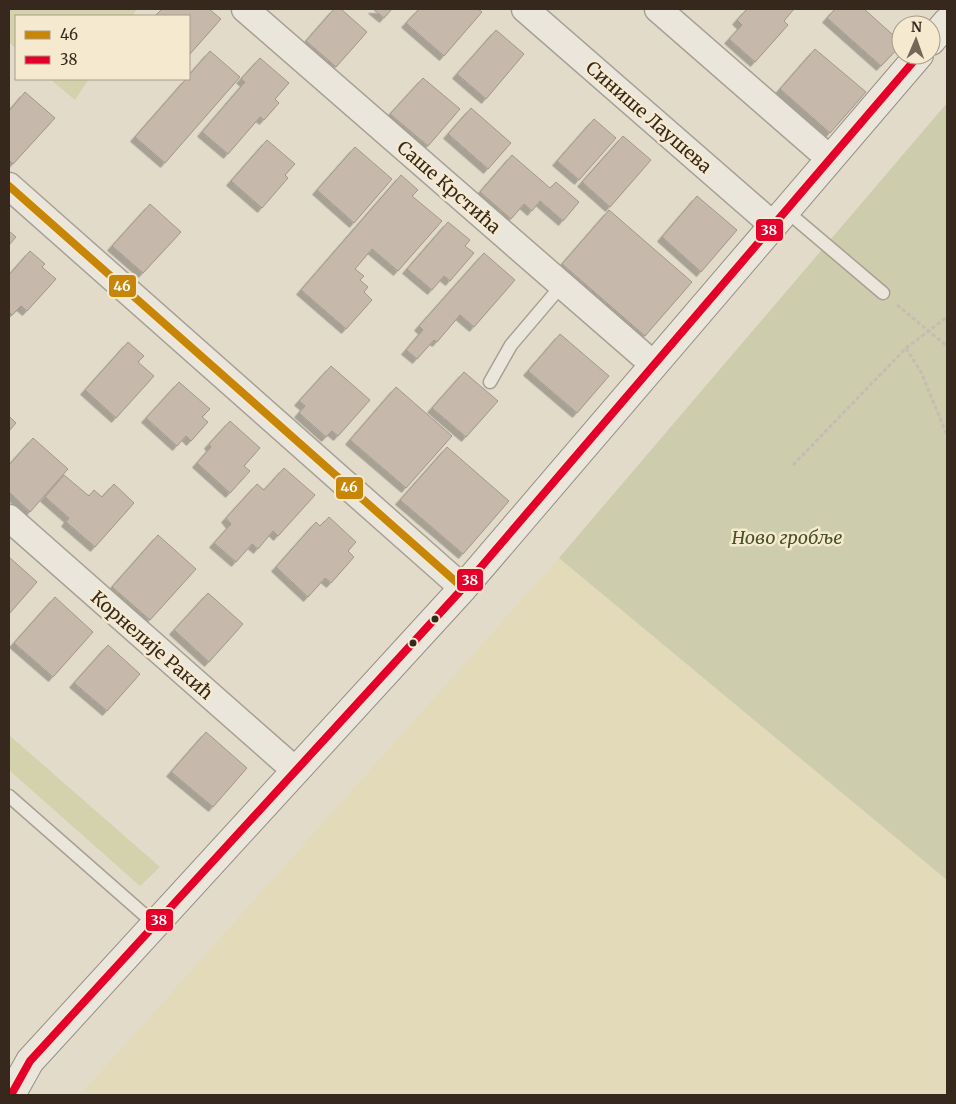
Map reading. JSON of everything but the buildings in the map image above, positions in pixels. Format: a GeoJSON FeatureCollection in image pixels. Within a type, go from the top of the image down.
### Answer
{"type":"FeatureCollection","features":[{"type":"Feature","properties":{"kind":"street","name":"Саше Крстића"},"geometry":{"type":"LineString","coordinates":[[245,9],[654,365]]}},
{"type":"Feature","properties":{"kind":"street","name":"Синише Лаушева"},"geometry":{"type":"LineString","coordinates":[[525,9],[785,222]]}},
{"type":"Feature","properties":{"kind":"street"},"geometry":{"type":"LineString","coordinates":[[658,9],[830,159]]}},
{"type":"Feature","properties":{"kind":"street"},"geometry":{"type":"LineString","coordinates":[[11,1095],[30,1061],[463,588],[654,365],[785,222],[830,159],[910,65]]}},
{"type":"Feature","properties":{"kind":"street"},"geometry":{"type":"LineString","coordinates":[[9,186],[463,588]]}},
{"type":"Feature","properties":{"kind":"street","name":"Корнелије Ракић"},"geometry":{"type":"LineString","coordinates":[[9,518],[296,772]]}},
{"type":"Feature","properties":{"kind":"lane"},"geometry":{"type":"LineString","coordinates":[[785,222],[883,293]]}},
{"type":"Feature","properties":{"kind":"lane"},"geometry":{"type":"LineString","coordinates":[[490,382],[511,345],[562,285]]}},
{"type":"Feature","properties":{"kind":"lane"},"geometry":{"type":"LineString","coordinates":[[9,796],[156,925]]}},
{"type":"Feature","properties":{"kind":"path"},"geometry":{"type":"LineString","coordinates":[[883,293],[947,346]]}},
{"type":"Feature","properties":{"kind":"path"},"geometry":{"type":"LineString","coordinates":[[793,465],[906,348],[947,317]]}},
{"type":"Feature","properties":{"kind":"path"},"geometry":{"type":"LineString","coordinates":[[906,348],[921,372],[947,435]]}},
{"type":"Feature","properties":{"kind":"shaded area"},"geometry":{"type":"Polygon","coordinates":[[[559,558],[947,880],[947,1095],[80,1095],[559,558]]]}},
{"type":"Feature","properties":{"kind":"green space"},"geometry":{"type":"Polygon","coordinates":[[[9,9],[137,9],[133,15],[15,15],[15,48],[9,42],[9,9]]]}},
{"type":"Feature","properties":{"kind":"green space"},"geometry":{"type":"Polygon","coordinates":[[[51,80],[88,80],[75,100],[51,80]]]}},
{"type":"Feature","properties":{"kind":"green space","name":"Ново гробље"},"geometry":{"type":"Polygon","coordinates":[[[947,103],[947,880],[559,558],[947,103]]]}},
{"type":"Feature","properties":{"kind":"green space"},"geometry":{"type":"Polygon","coordinates":[[[9,735],[160,867],[140,886],[9,770],[9,735]]]}},
{"type":"Feature","properties":{"kind":"transit line","name":"38"},"geometry":{"type":"LineString","coordinates":[[11,1095],[30,1061],[463,588],[910,65]]}},
{"type":"Feature","properties":{"kind":"transit line","name":"46"},"geometry":{"type":"LineString","coordinates":[[9,186],[463,588]]}}]}
